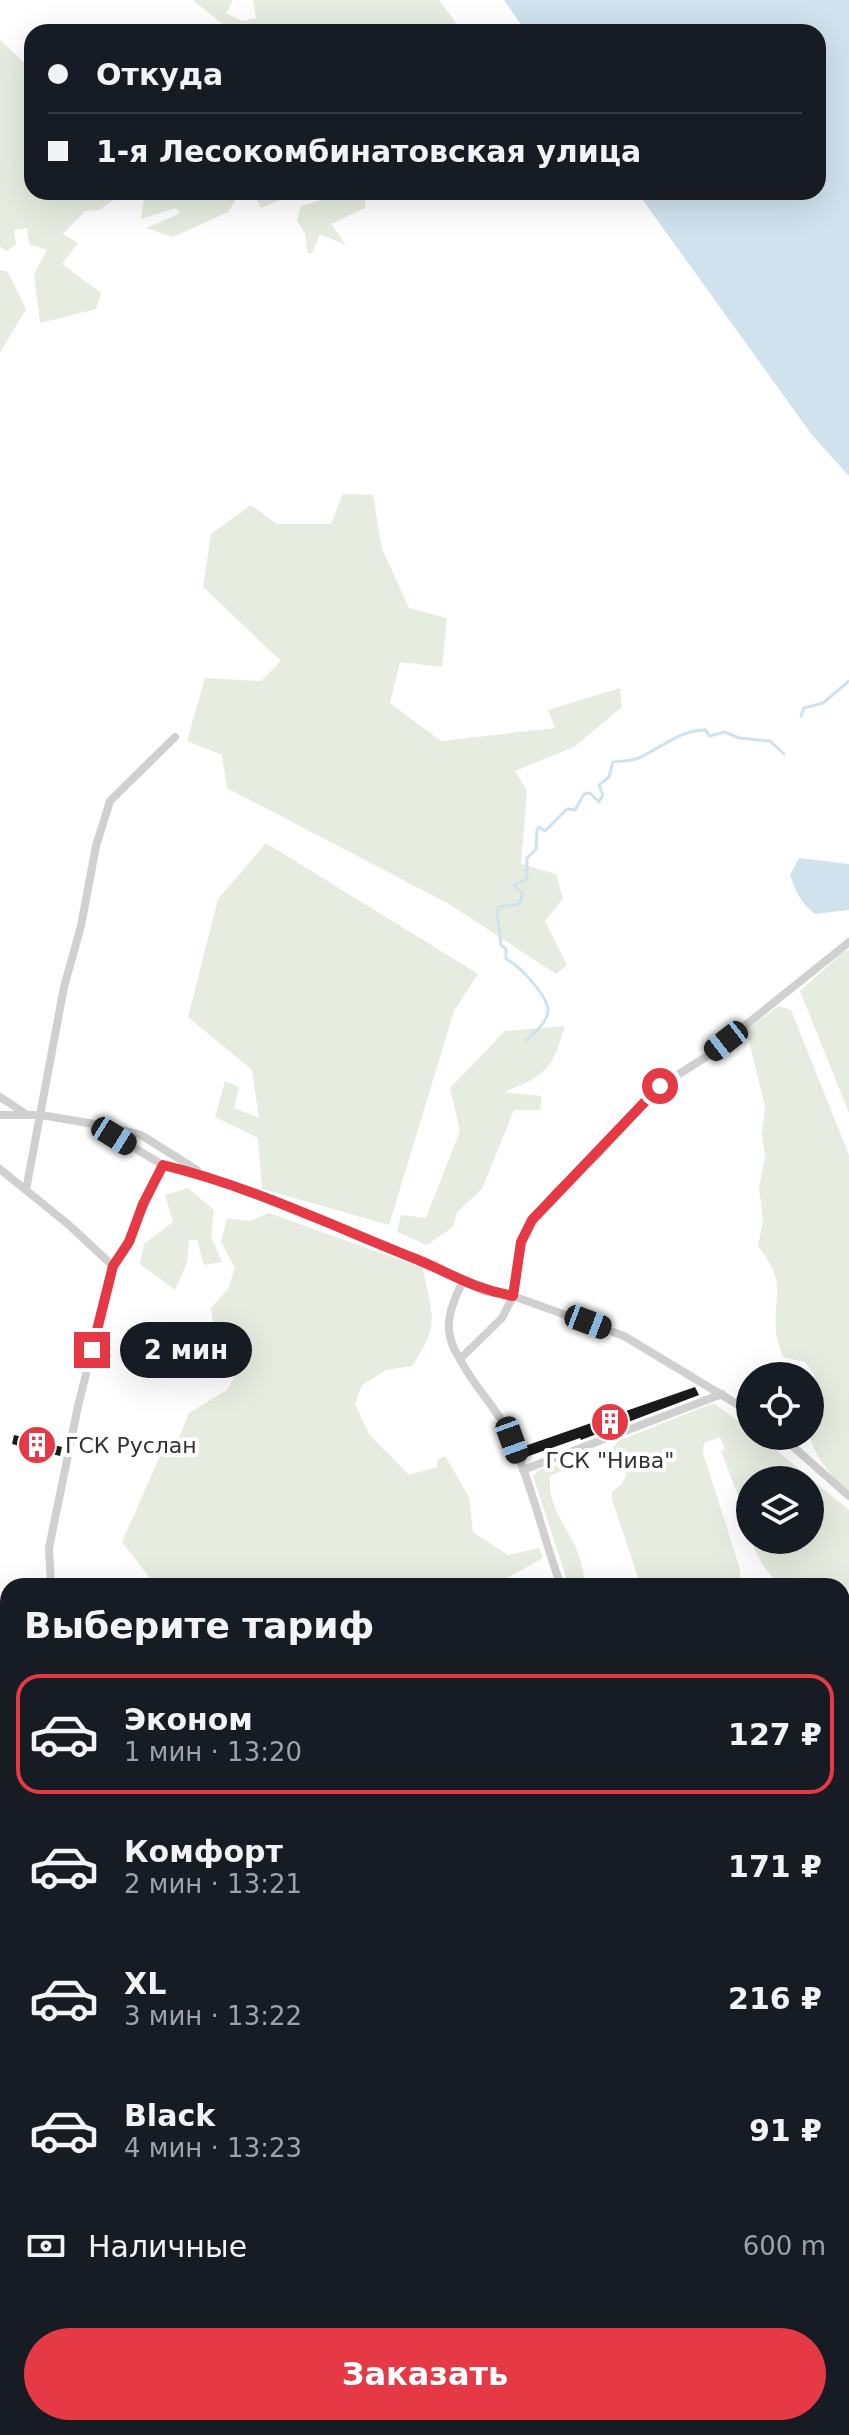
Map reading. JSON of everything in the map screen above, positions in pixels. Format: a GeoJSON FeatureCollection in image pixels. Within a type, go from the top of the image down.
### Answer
{"type":"FeatureCollection","features":[{"type":"Feature","properties":{"kind":"street"},"geometry":{"type":"LineString","coordinates":[[26,1190],[64,987],[81,926],[96,846],[110,801],[175,737]]}},
{"type":"Feature","properties":{"kind":"street"},"geometry":{"type":"LineString","coordinates":[[460,1359],[471,1345],[492,1330],[513,1296],[521,1242],[532,1220],[558,1190],[596,1156],[660,1086],[706,1057],[849,942]]}},
{"type":"Feature","properties":{"kind":"street"},"geometry":{"type":"LineString","coordinates":[[0,1097],[26,1114]]}},
{"type":"Feature","properties":{"kind":"street"},"geometry":{"type":"LineString","coordinates":[[0,1115],[41,1115],[141,1135],[204,1175]]}},
{"type":"Feature","properties":{"kind":"street"},"geometry":{"type":"LineString","coordinates":[[94,1124],[163,1165],[204,1175],[413,1258],[483,1291],[513,1296],[624,1336],[736,1403]]}},
{"type":"Feature","properties":{"kind":"street"},"geometry":{"type":"LineString","coordinates":[[51,1578],[49,1548],[78,1406],[113,1266],[129,1242],[143,1204],[163,1165]]}},
{"type":"Feature","properties":{"kind":"street"},"geometry":{"type":"LineString","coordinates":[[0,1169],[113,1266]]}},
{"type":"Feature","properties":{"kind":"street"},"geometry":{"type":"LineString","coordinates":[[463,1281],[449,1311],[447,1327],[453,1349],[468,1376],[496,1408],[523,1470],[558,1578]]}},
{"type":"Feature","properties":{"kind":"street"},"geometry":{"type":"LineString","coordinates":[[523,1470],[722,1394]]}},
{"type":"Feature","properties":{"kind":"street"},"geometry":{"type":"LineString","coordinates":[[797,1450],[849,1496]]}},
{"type":"Feature","properties":{"kind":"shaded area"},"geometry":{"type":"Polygon","coordinates":[[[193,0],[233,0],[226,13],[242,21],[256,18],[253,0],[439,0],[457,24],[222,24],[193,0]]]}},
{"type":"Feature","properties":{"kind":"shaded area"},"geometry":{"type":"Polygon","coordinates":[[[0,40],[24,62],[24,200],[113,200],[100,210],[85,211],[63,234],[78,243],[62,264],[101,293],[96,309],[40,323],[34,274],[47,250],[29,244],[27,228],[14,230],[16,244],[7,251],[0,247],[0,40]]]}},
{"type":"Feature","properties":{"kind":"shaded area"},"geometry":{"type":"Polygon","coordinates":[[[144,200],[236,200],[228,212],[173,237],[146,228],[181,213],[175,208],[141,219],[144,200]]]}},
{"type":"Feature","properties":{"kind":"shaded area"},"geometry":{"type":"Polygon","coordinates":[[[257,200],[280,200],[261,208],[257,200]]]}},
{"type":"Feature","properties":{"kind":"shaded area"},"geometry":{"type":"Polygon","coordinates":[[[322,200],[365,200],[365,208],[331,224],[346,245],[320,234],[312,253],[308,254],[305,234],[297,221],[301,206],[322,200]]]}},
{"type":"Feature","properties":{"kind":"shaded area"},"geometry":{"type":"Polygon","coordinates":[[[0,270],[8,272],[26,309],[0,353],[0,270]]]}},
{"type":"Feature","properties":{"kind":"shaded area"},"geometry":{"type":"Polygon","coordinates":[[[343,494],[373,495],[382,549],[409,608],[447,618],[442,667],[400,662],[390,703],[441,741],[555,728],[548,710],[620,688],[622,707],[574,747],[515,771],[527,791],[521,864],[556,874],[563,899],[545,921],[567,965],[556,974],[449,904],[227,788],[222,755],[187,741],[205,678],[261,681],[281,661],[203,587],[211,534],[251,505],[277,524],[331,524],[343,494]]]}},
{"type":"Feature","properties":{"kind":"shaded area"},"geometry":{"type":"Polygon","coordinates":[[[266,843],[478,974],[454,1011],[389,1225],[262,1189],[258,1138],[215,1117],[225,1081],[239,1087],[234,1108],[259,1118],[252,1070],[188,1017],[218,899],[266,843]]]}},
{"type":"Feature","properties":{"kind":"shaded area"},"geometry":{"type":"Polygon","coordinates":[[[849,950],[849,1113],[800,991],[849,950]]]}},
{"type":"Feature","properties":{"kind":"shaded area"},"geometry":{"type":"Polygon","coordinates":[[[778,1006],[791,1010],[849,1155],[849,1493],[835,1479],[816,1450],[824,1450],[824,1362],[783,1357],[776,1335],[776,1280],[758,1246],[763,1221],[759,1188],[765,1157],[762,1134],[765,1106],[746,1030],[778,1006]]]}},
{"type":"Feature","properties":{"kind":"shaded area"},"geometry":{"type":"Polygon","coordinates":[[[565,1026],[551,1063],[545,1070],[504,1092],[541,1096],[541,1110],[514,1110],[482,1189],[457,1212],[453,1227],[427,1245],[397,1232],[401,1215],[426,1218],[460,1131],[450,1088],[505,1031],[565,1026]]]}},
{"type":"Feature","properties":{"kind":"shaded area"},"geometry":{"type":"Polygon","coordinates":[[[188,1188],[214,1210],[211,1236],[222,1262],[204,1265],[197,1240],[189,1240],[187,1263],[175,1290],[140,1264],[144,1244],[173,1222],[165,1195],[188,1188]]]}},
{"type":"Feature","properties":{"kind":"shaded area"},"geometry":{"type":"Polygon","coordinates":[[[269,1213],[423,1268],[432,1319],[421,1351],[412,1366],[386,1370],[362,1385],[355,1404],[369,1434],[409,1475],[437,1467],[437,1460],[445,1456],[469,1497],[473,1532],[508,1555],[539,1548],[543,1558],[507,1578],[149,1577],[122,1542],[163,1449],[179,1438],[189,1413],[227,1390],[249,1351],[215,1334],[211,1308],[228,1289],[235,1268],[221,1242],[227,1218],[250,1221],[269,1213]]]}},
{"type":"Feature","properties":{"kind":"shaded area"},"geometry":{"type":"Polygon","coordinates":[[[713,1403],[736,1419],[736,1450],[776,1450],[795,1466],[736,1466],[736,1491],[721,1451],[725,1449],[720,1437],[704,1443],[703,1453],[741,1578],[638,1578],[612,1500],[612,1492],[622,1484],[627,1473],[616,1471],[608,1455],[618,1441],[713,1403]]]}},
{"type":"Feature","properties":{"kind":"shaded area"},"geometry":{"type":"Polygon","coordinates":[[[569,1462],[568,1468],[550,1476],[551,1496],[578,1553],[584,1578],[566,1578],[533,1476],[540,1469],[569,1462]]]}},
{"type":"Feature","properties":{"kind":"shaded area"},"geometry":{"type":"Polygon","coordinates":[[[824,1489],[849,1510],[849,1578],[774,1578],[757,1554],[824,1554],[824,1489]]]}},
{"type":"Feature","properties":{"kind":"water"},"geometry":{"type":"Polygon","coordinates":[[[504,0],[849,0],[849,476],[812,435],[643,200],[826,200],[826,24],[520,24],[504,0]]]}},
{"type":"Feature","properties":{"kind":"water"},"geometry":{"type":"Polygon","coordinates":[[[799,858],[849,864],[849,910],[815,914],[806,906],[790,875],[799,858]]]}},
{"type":"Feature","properties":{"kind":"building","name":"ГСК \"Нива\""},"geometry":{"type":"Polygon","coordinates":[[[695,1387],[699,1395],[581,1440],[526,1457],[522,1447],[695,1387]]]}},
{"type":"Feature","properties":{"kind":"building","name":"ГСК Руслан"},"geometry":{"type":"Polygon","coordinates":[[[14,1435],[62,1447],[60,1456],[12,1444],[14,1435]]]}},
{"type":"Feature","properties":{"kind":"waterway"},"geometry":{"type":"LineString","coordinates":[[801,716],[804,708],[823,703],[849,681]]}},
{"type":"Feature","properties":{"kind":"waterway"},"geometry":{"type":"LineString","coordinates":[[526,1041],[544,1022],[548,1009],[531,981],[506,959],[497,912],[499,907],[519,904],[523,894],[514,885],[527,879],[527,858],[536,849],[539,827],[545,831],[567,809],[575,810],[584,794],[590,793],[599,802],[603,795],[599,785],[609,777],[613,762],[639,758],[688,733],[706,730],[709,736],[725,732],[739,738],[770,741],[784,754]]}},
{"type":"Feature","properties":{"kind":"place","name":"ГСК \"Нива\""},"geometry":{"type":"Point","coordinates":[610,1422]}},
{"type":"Feature","properties":{"kind":"place","name":"ГСК Руслан"},"geometry":{"type":"Point","coordinates":[37,1445]}},
{"type":"Feature","properties":{"kind":"route"},"geometry":{"type":"LineString","coordinates":[[92,1350],[113,1266],[129,1242],[143,1204],[163,1165],[204,1175],[427,1263],[483,1291],[513,1296],[521,1242],[532,1220],[660,1086]]}}]}
